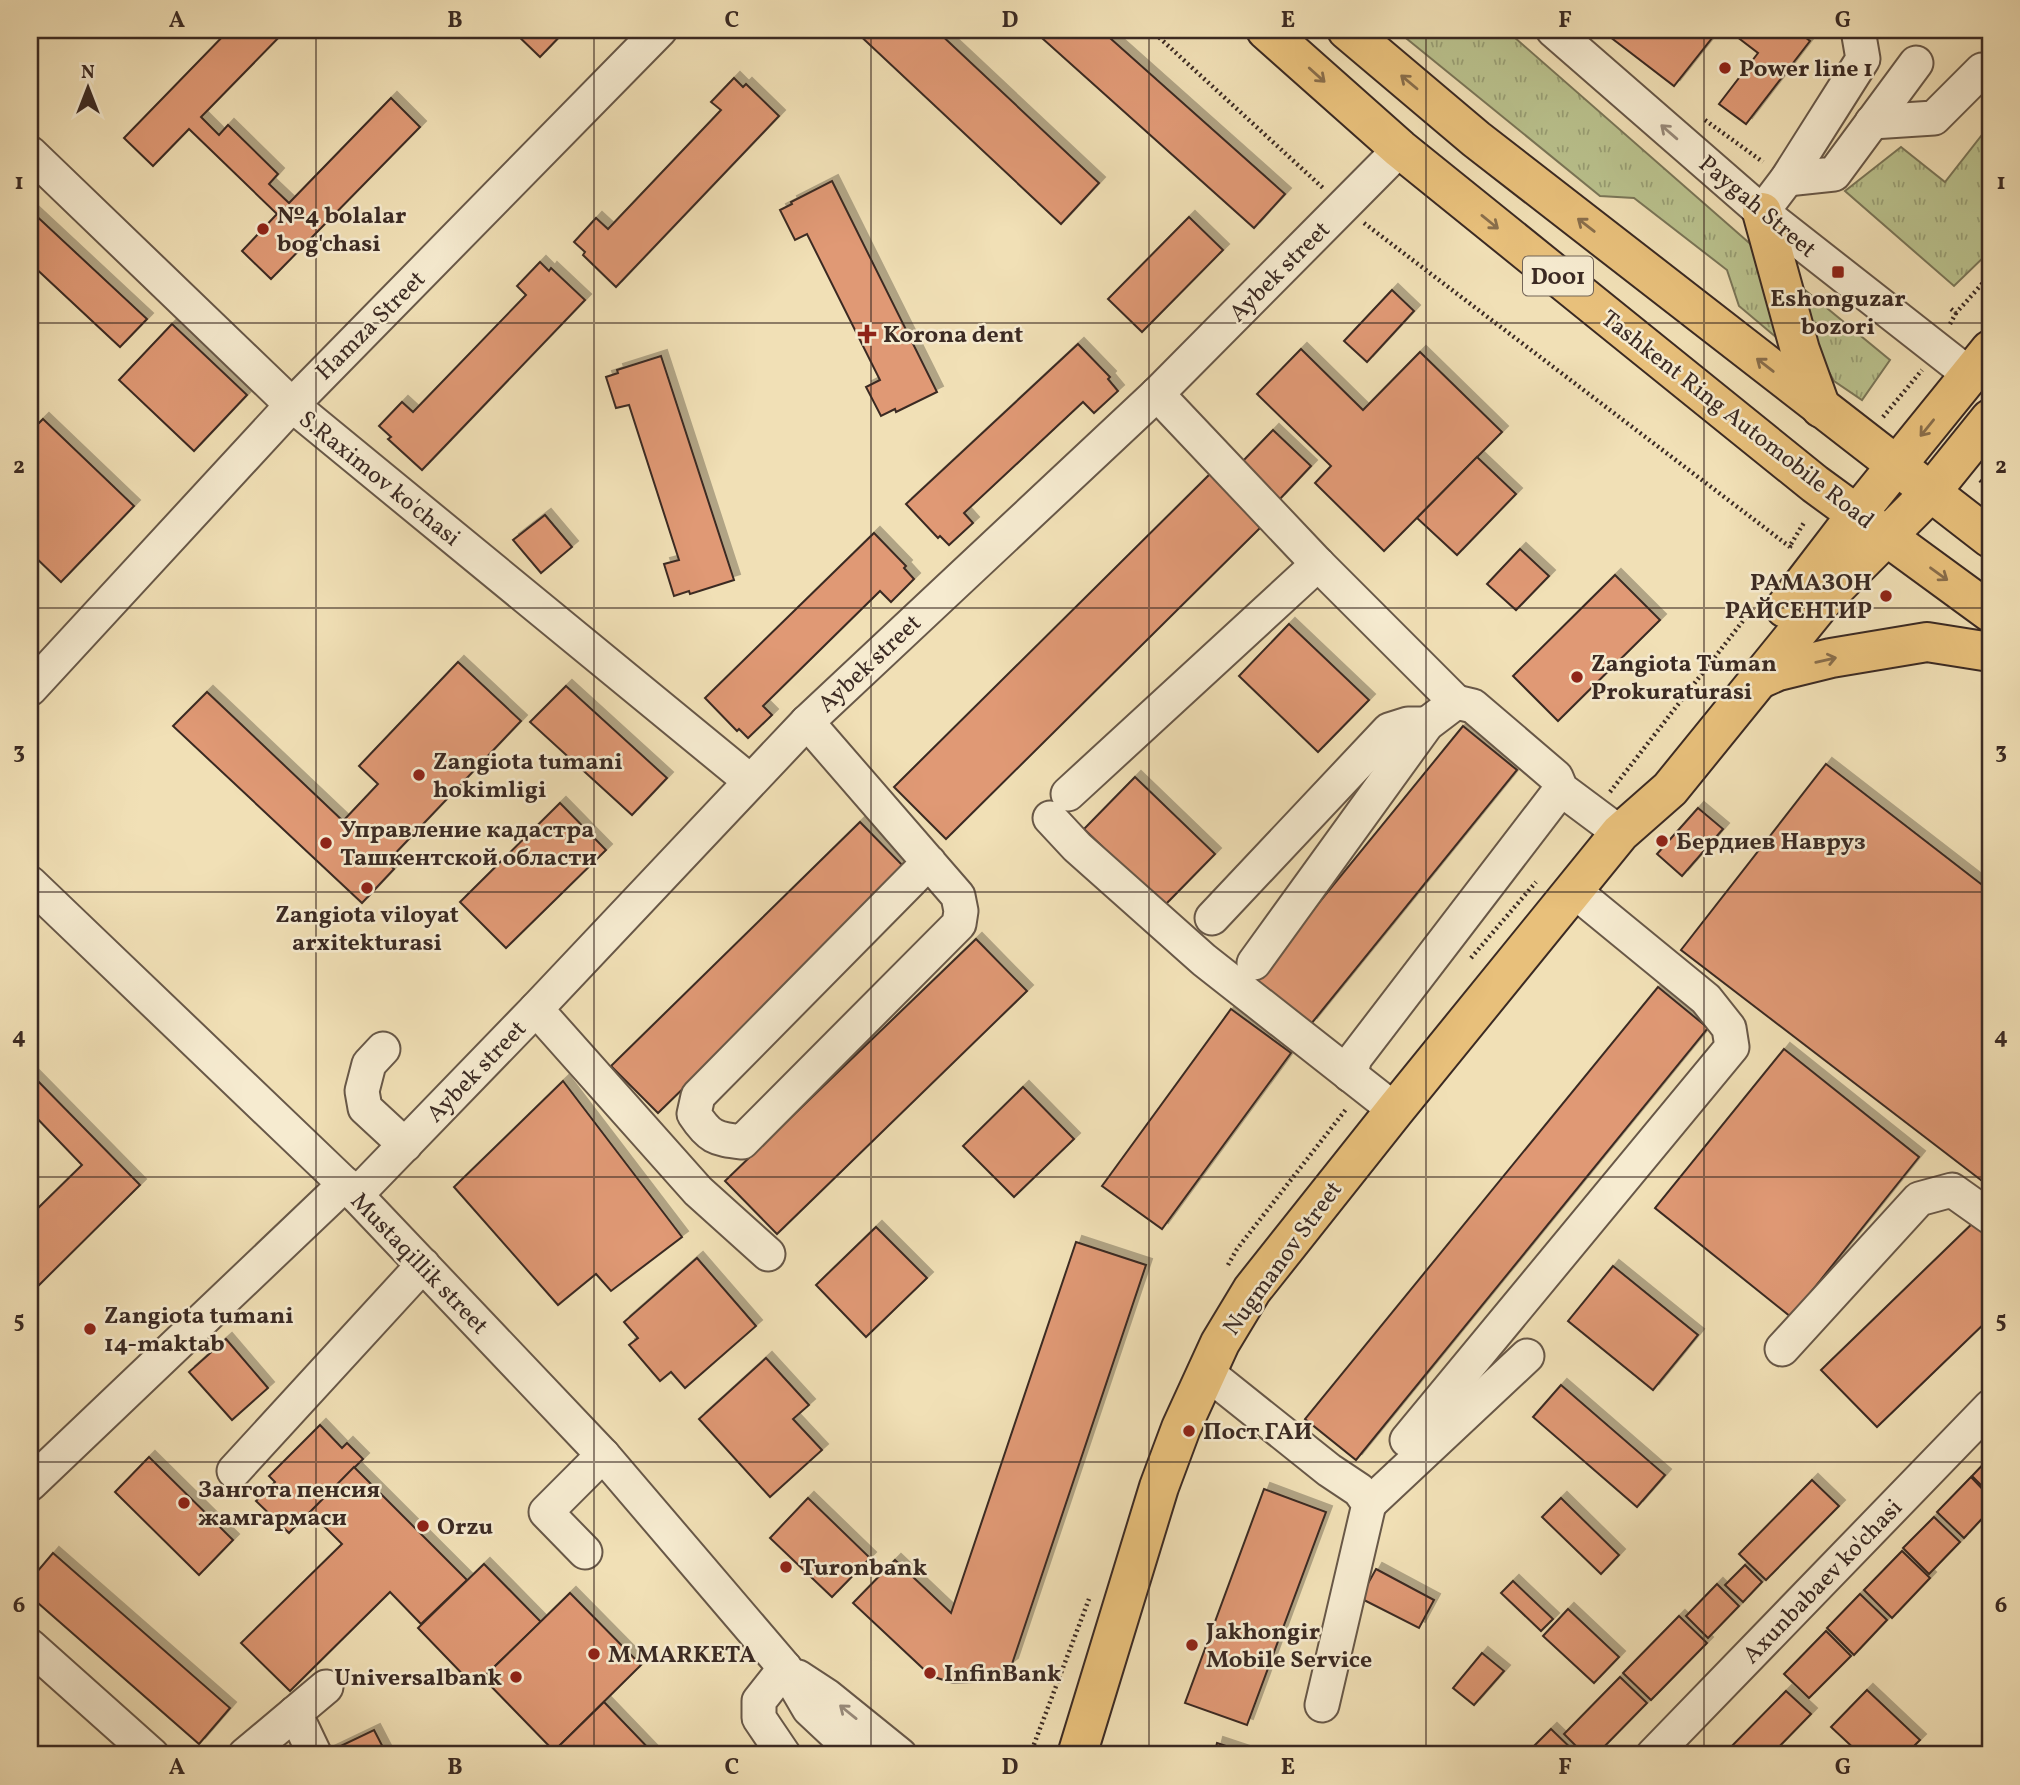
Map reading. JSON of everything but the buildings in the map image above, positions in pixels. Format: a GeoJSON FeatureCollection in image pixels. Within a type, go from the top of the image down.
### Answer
{"type":"FeatureCollection","features":[{"type":"Feature","properties":{"kind":"main road","name":"Tashkent Ring Automobile Road"},"geometry":{"type":"LineString","coordinates":[[1266,30],[1400,149],[1815,484],[1990,612]]}},
{"type":"Feature","properties":{"kind":"main road","name":"D001"},"geometry":{"type":"LineString","coordinates":[[1347,30],[1476,139],[1990,538]]}},
{"type":"Feature","properties":{"kind":"main road"},"geometry":{"type":"LineString","coordinates":[[1762,212],[1800,350],[1821,408]]}},
{"type":"Feature","properties":{"kind":"main road","name":"Nugmanov Street"},"geometry":{"type":"LineString","coordinates":[[1077,1755],[1159,1487],[1181,1428],[1205,1371],[1252,1290],[1395,1110],[1559,881],[1655,770],[1980,362]]}},
{"type":"Feature","properties":{"kind":"main road","name":"Nugmanov Street"},"geometry":{"type":"LineString","coordinates":[[1607,824],[1670,789],[1825,598],[1931,492],[1990,419]]}},
{"type":"Feature","properties":{"kind":"main road"},"geometry":{"type":"LineString","coordinates":[[1760,679],[1778,671],[1831,658],[1927,642],[1990,652]]}},
{"type":"Feature","properties":{"kind":"street","name":"Hamza Street"},"geometry":{"type":"LineString","coordinates":[[30,689],[292,405],[660,30]]}},
{"type":"Feature","properties":{"kind":"street","name":"Paygah Street"},"geometry":{"type":"LineString","coordinates":[[1553,30],[1762,212],[1980,362]]}},
{"type":"Feature","properties":{"kind":"street"},"geometry":{"type":"LineString","coordinates":[[1762,212],[1787,179],[1863,59],[1858,30]]}},
{"type":"Feature","properties":{"kind":"street"},"geometry":{"type":"LineString","coordinates":[[1787,179],[1834,174],[1916,63]]}},
{"type":"Feature","properties":{"kind":"street"},"geometry":{"type":"LineString","coordinates":[[1872,122],[1934,118],[1982,70]]}},
{"type":"Feature","properties":{"kind":"street","name":"Aybek street"},"geometry":{"type":"LineString","coordinates":[[350,1190],[405,1144],[807,722],[1157,394],[1400,149]]}},
{"type":"Feature","properties":{"kind":"street","name":"S.Raximov ko'chasi"},"geometry":{"type":"LineString","coordinates":[[30,153],[292,405],[750,781]]}},
{"type":"Feature","properties":{"kind":"street"},"geometry":{"type":"LineString","coordinates":[[1157,394],[1318,564],[1456,702],[1473,706],[1556,777],[1562,789],[1607,824]]}},
{"type":"Feature","properties":{"kind":"street"},"geometry":{"type":"LineString","coordinates":[[1318,564],[1059,806],[1077,847],[1204,960],[1395,1110]]}},
{"type":"Feature","properties":{"kind":"street"},"geometry":{"type":"LineString","coordinates":[[1254,963],[1427,724],[1456,702]]}},
{"type":"Feature","properties":{"kind":"street"},"geometry":{"type":"LineString","coordinates":[[807,722],[929,862],[958,896],[961,911],[959,924],[741,1142],[719,1139],[705,1131],[694,1114],[698,1096],[929,862]]}},
{"type":"Feature","properties":{"kind":"street"},"geometry":{"type":"LineString","coordinates":[[1212,918],[1389,730],[1408,724],[1427,724]]}},
{"type":"Feature","properties":{"kind":"street"},"geometry":{"type":"LineString","coordinates":[[1357,1080],[1355,1058],[1562,789]]}},
{"type":"Feature","properties":{"kind":"street"},"geometry":{"type":"LineString","coordinates":[[1407,1440],[1732,1046],[1729,1028],[1706,999],[1559,881]]}},
{"type":"Feature","properties":{"kind":"street","name":"Mustaqillik street"},"geometry":{"type":"LineString","coordinates":[[30,883],[350,1190],[423,1265],[603,1455],[785,1668],[809,1709],[858,1755]]}},
{"type":"Feature","properties":{"kind":"street"},"geometry":{"type":"LineString","coordinates":[[536,1009],[698,1191],[768,1254]]}},
{"type":"Feature","properties":{"kind":"street"},"geometry":{"type":"LineString","coordinates":[[383,1049],[369,1064],[362,1091],[365,1108],[405,1144]]}},
{"type":"Feature","properties":{"kind":"street"},"geometry":{"type":"LineString","coordinates":[[30,1484],[350,1190]]}},
{"type":"Feature","properties":{"kind":"street"},"geometry":{"type":"LineString","coordinates":[[1782,1349],[1919,1199],[1952,1190],[1990,1216]]}},
{"type":"Feature","properties":{"kind":"street"},"geometry":{"type":"LineString","coordinates":[[234,1471],[423,1265]]}},
{"type":"Feature","properties":{"kind":"street"},"geometry":{"type":"LineString","coordinates":[[1322,1705],[1369,1504],[1527,1356]]}},
{"type":"Feature","properties":{"kind":"street"},"geometry":{"type":"LineString","coordinates":[[1205,1371],[1329,1470],[1359,1490],[1369,1504]]}},
{"type":"Feature","properties":{"kind":"street","name":"Axunbabaev ko'chasi"},"geometry":{"type":"LineString","coordinates":[[1653,1755],[1990,1408]]}},
{"type":"Feature","properties":{"kind":"street"},"geometry":{"type":"LineString","coordinates":[[585,1552],[546,1511],[603,1455]]}},
{"type":"Feature","properties":{"kind":"street"},"geometry":{"type":"LineString","coordinates":[[30,1646],[152,1755]]}},
{"type":"Feature","properties":{"kind":"street"},"geometry":{"type":"LineString","coordinates":[[784,1755],[759,1718],[759,1701],[785,1668]]}},
{"type":"Feature","properties":{"kind":"street","name":"Mustaqillik street"},"geometry":{"type":"LineString","coordinates":[[785,1668],[827,1696],[901,1755]]}},
{"type":"Feature","properties":{"kind":"street"},"geometry":{"type":"LineString","coordinates":[[245,1755],[326,1687]]}},
{"type":"Feature","properties":{"kind":"street"},"geometry":{"type":"LineString","coordinates":[[295,1713],[315,1755]]}},
{"type":"Feature","properties":{"kind":"path"},"geometry":{"type":"LineString","coordinates":[[1152,30],[1343,207],[1790,547],[1782,559]]}},
{"type":"Feature","properties":{"kind":"path"},"geometry":{"type":"LineString","coordinates":[[1951,309],[1955,313],[1990,275]]}},
{"type":"Feature","properties":{"kind":"path"},"geometry":{"type":"LineString","coordinates":[[1607,824],[1754,607]]}},
{"type":"Feature","properties":{"kind":"path"},"geometry":{"type":"LineString","coordinates":[[1468,962],[1559,881]]}},
{"type":"Feature","properties":{"kind":"path"},"geometry":{"type":"LineString","coordinates":[[1225,1272],[1237,1249],[1357,1080]]}},
{"type":"Feature","properties":{"kind":"path"},"geometry":{"type":"LineString","coordinates":[[1030,1755],[1092,1591]]}},
{"type":"Feature","properties":{"kind":"green space"},"geometry":{"type":"Polygon","coordinates":[[[1396,30],[1506,30],[1763,255],[1777,338],[1739,306],[1727,270],[1634,198],[1600,196],[1396,30]]]}},
{"type":"Feature","properties":{"kind":"green space"},"geometry":{"type":"Polygon","coordinates":[[[1985,131],[1990,136],[1990,251],[1954,286],[1845,191],[1901,147],[1945,182],[1985,131]]]}},
{"type":"Feature","properties":{"kind":"green space"},"geometry":{"type":"Polygon","coordinates":[[[1794,281],[1890,360],[1862,400],[1834,381],[1814,345],[1794,281]]]}},
{"type":"Feature","properties":{"kind":"place","name":"Power line 1"},"geometry":{"type":"Point","coordinates":[1725,68]}},
{"type":"Feature","properties":{"kind":"place","name":"№4 bolalar bog'chasi"},"geometry":{"type":"Point","coordinates":[263,229]}},
{"type":"Feature","properties":{"kind":"place","name":"Eshonguzar bozori"},"geometry":{"type":"Point","coordinates":[1838,272]}},
{"type":"Feature","properties":{"kind":"place","name":"Korona dent"},"geometry":{"type":"Point","coordinates":[867,334]}},
{"type":"Feature","properties":{"kind":"place","name":"РАМАЗОН РАЙСЕНТИР"},"geometry":{"type":"Point","coordinates":[1886,596]}},
{"type":"Feature","properties":{"kind":"place","name":"Zangiota Tuman Prokuraturasi"},"geometry":{"type":"Point","coordinates":[1577,677]}},
{"type":"Feature","properties":{"kind":"place","name":"Zangiota tumani hokimligi"},"geometry":{"type":"Point","coordinates":[419,775]}},
{"type":"Feature","properties":{"kind":"place","name":"Бердиев Навруз"},"geometry":{"type":"Point","coordinates":[1662,841]}},
{"type":"Feature","properties":{"kind":"place","name":"Управление кадастра Ташкентской области"},"geometry":{"type":"Point","coordinates":[326,843]}},
{"type":"Feature","properties":{"kind":"place","name":"Zangiota viloyat arxitekturasi"},"geometry":{"type":"Point","coordinates":[367,888]}},
{"type":"Feature","properties":{"kind":"place","name":"Zangiota tumani 14-maktab"},"geometry":{"type":"Point","coordinates":[90,1329]}},
{"type":"Feature","properties":{"kind":"place","name":"Пост ГАИ"},"geometry":{"type":"Point","coordinates":[1189,1431]}},
{"type":"Feature","properties":{"kind":"place","name":"Зангота пенсия жамгармаси"},"geometry":{"type":"Point","coordinates":[184,1503]}},
{"type":"Feature","properties":{"kind":"place","name":"Orzu"},"geometry":{"type":"Point","coordinates":[423,1526]}},
{"type":"Feature","properties":{"kind":"place","name":"Turonbank"},"geometry":{"type":"Point","coordinates":[786,1567]}},
{"type":"Feature","properties":{"kind":"place","name":"Jakhongir Mobile Service"},"geometry":{"type":"Point","coordinates":[1192,1645]}},
{"type":"Feature","properties":{"kind":"place","name":"M MARKETA"},"geometry":{"type":"Point","coordinates":[594,1654]}},
{"type":"Feature","properties":{"kind":"place","name":"InfinBank"},"geometry":{"type":"Point","coordinates":[930,1673]}},
{"type":"Feature","properties":{"kind":"place","name":"Universalbank"},"geometry":{"type":"Point","coordinates":[516,1677]}}]}
